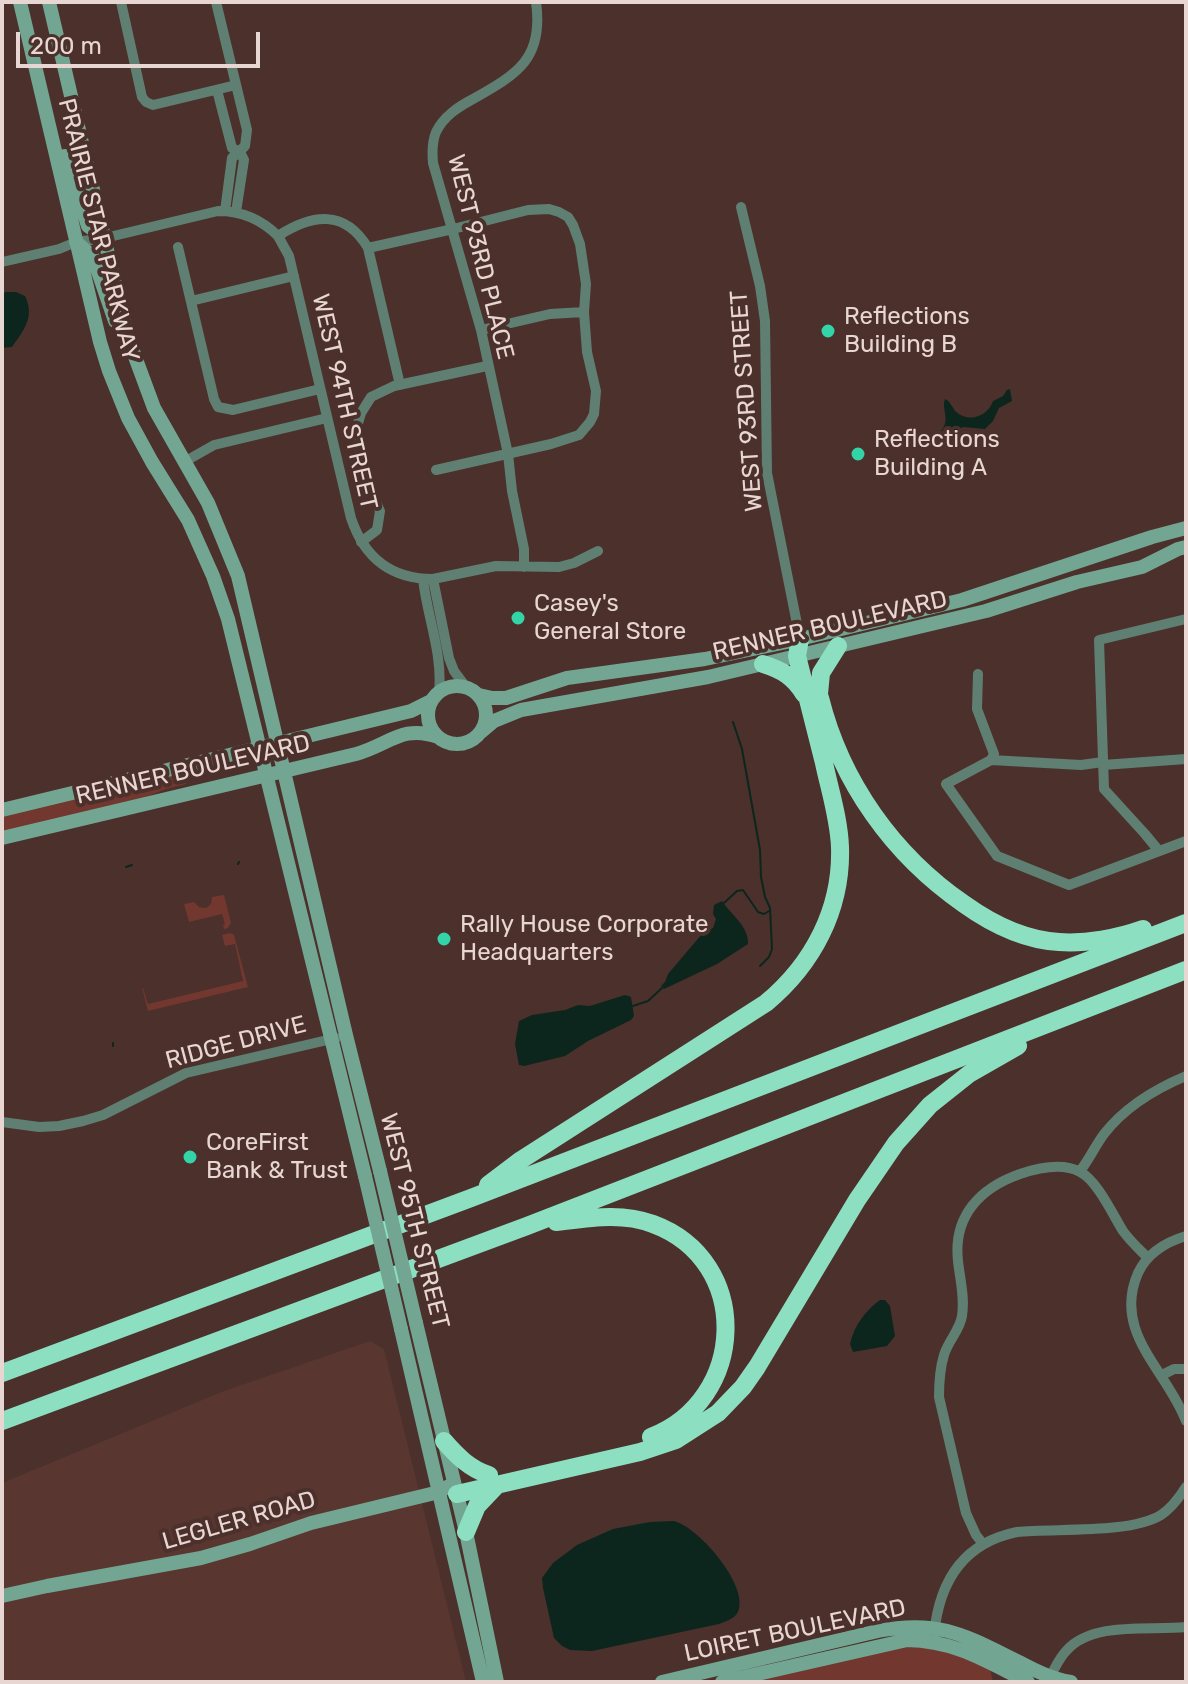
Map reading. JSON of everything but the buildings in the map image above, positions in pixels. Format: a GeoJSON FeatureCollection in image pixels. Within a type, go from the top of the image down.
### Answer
{"type":"FeatureCollection","features":[{"type":"Feature","properties":{"kind":"highway"},"geometry":{"type":"LineString","coordinates":[[814,698],[821,673],[838,646]]}},
{"type":"Feature","properties":{"kind":"highway"},"geometry":{"type":"LineString","coordinates":[[471,1198],[521,1160],[766,1003],[782,989],[811,953],[821,936],[838,884],[840,845],[814,698],[802,649]]}},
{"type":"Feature","properties":{"kind":"highway"},"geometry":{"type":"LineString","coordinates":[[763,664],[790,676],[814,698],[847,770],[878,822],[917,866],[976,912],[1005,928],[1057,942],[1078,942],[1134,932],[1186,914]]}},
{"type":"Feature","properties":{"kind":"highway"},"geometry":{"type":"LineString","coordinates":[[2,1373],[471,1198],[1186,923]]}},
{"type":"Feature","properties":{"kind":"highway"},"geometry":{"type":"LineString","coordinates":[[2,1421],[527,1226],[1186,970]]}},
{"type":"Feature","properties":{"kind":"highway"},"geometry":{"type":"LineString","coordinates":[[450,1490],[660,1446],[692,1431],[718,1413],[757,1367],[878,1166],[910,1126],[930,1105],[969,1074],[1025,1042],[1059,1028],[1070,1016]]}},
{"type":"Feature","properties":{"kind":"highway"},"geometry":{"type":"LineString","coordinates":[[444,1441],[474,1470],[493,1480],[634,1443],[669,1430],[703,1397],[719,1371],[725,1345],[724,1307],[716,1283],[704,1262],[685,1242],[650,1223],[621,1217],[600,1216],[527,1226]]}},
{"type":"Feature","properties":{"kind":"highway"},"geometry":{"type":"LineString","coordinates":[[466,1532],[493,1480]]}},
{"type":"Feature","properties":{"kind":"main road","name":"PRAIRIE STAR PARKWAY"},"geometry":{"type":"LineString","coordinates":[[20,2],[100,342],[117,394],[138,437],[188,520],[223,601],[266,775]]}},
{"type":"Feature","properties":{"kind":"main road","name":"PRAIRIE STAR PARKWAY"},"geometry":{"type":"LineString","coordinates":[[49,2],[127,335],[158,416],[208,503],[238,576],[285,771]]}},
{"type":"Feature","properties":{"kind":"main road"},"geometry":{"type":"LineString","coordinates":[[36,69],[88,226],[105,238]]}},
{"type":"Feature","properties":{"kind":"main road"},"geometry":{"type":"LineString","coordinates":[[76,242],[93,257],[120,334],[142,379]]}},
{"type":"Feature","properties":{"kind":"main road","name":"RENNER BOULEVARD"},"geometry":{"type":"LineString","coordinates":[[481,732],[508,714],[532,707],[587,700],[763,664],[1186,528]]}},
{"type":"Feature","properties":{"kind":"main road","name":"RENNER BOULEVARD"},"geometry":{"type":"LineString","coordinates":[[472,691],[492,698],[506,698],[567,678],[705,659],[838,646],[986,611],[1077,582],[1126,572],[1186,547]]}},
{"type":"Feature","properties":{"kind":"main road"},"geometry":{"type":"LineString","coordinates":[[450,686],[472,691],[485,706],[486,719],[481,732],[464,743],[450,743],[438,737],[428,719],[429,707],[435,696],[450,686]]}},
{"type":"Feature","properties":{"kind":"main road","name":"RENNER BOULEVARD"},"geometry":{"type":"LineString","coordinates":[[2,810],[411,711],[435,696]]}},
{"type":"Feature","properties":{"kind":"main road","name":"RENNER BOULEVARD"},"geometry":{"type":"LineString","coordinates":[[2,838],[365,751],[411,732],[438,737]]}},
{"type":"Feature","properties":{"kind":"main road","name":"WEST 95TH STREET"},"geometry":{"type":"LineString","coordinates":[[285,771],[444,1441],[483,1682]]}},
{"type":"Feature","properties":{"kind":"main road","name":"WEST 95TH STREET"},"geometry":{"type":"LineString","coordinates":[[266,775],[401,1329],[450,1490],[466,1532],[497,1682]]}},
{"type":"Feature","properties":{"kind":"main road","name":"LEGLER ROAD"},"geometry":{"type":"LineString","coordinates":[[2,1596],[201,1558],[253,1544],[311,1523],[450,1490]]}},
{"type":"Feature","properties":{"kind":"main road","name":"LOIRET BOULEVARD"},"geometry":{"type":"LineString","coordinates":[[662,1682],[907,1626],[934,1635],[1028,1682]]}},
{"type":"Feature","properties":{"kind":"main road","name":"LOIRET BOULEVARD"},"geometry":{"type":"LineString","coordinates":[[722,1682],[934,1635],[963,1635],[1048,1679],[1071,1682]]}},
{"type":"Feature","properties":{"kind":"street"},"geometry":{"type":"LineString","coordinates":[[121,2],[142,97],[146,102],[153,105],[236,85]]}},
{"type":"Feature","properties":{"kind":"street"},"geometry":{"type":"LineString","coordinates":[[216,2],[247,130],[245,146],[240,152]]}},
{"type":"Feature","properties":{"kind":"street","name":"WEST 93RD PLACE"},"geometry":{"type":"LineString","coordinates":[[524,567],[524,549],[508,454],[481,330],[433,163],[432,148],[435,134],[451,113],[509,79],[524,62],[530,52],[538,21],[536,2]]}},
{"type":"Feature","properties":{"kind":"street"},"geometry":{"type":"LineString","coordinates":[[217,90],[232,148],[240,152],[244,160],[230,212]]}},
{"type":"Feature","properties":{"kind":"street","name":"WEST 93RD STREET"},"geometry":{"type":"LineString","coordinates":[[741,207],[765,321],[767,473],[802,649]]}},
{"type":"Feature","properties":{"kind":"street"},"geometry":{"type":"LineString","coordinates":[[368,248],[528,210],[549,209],[568,217],[580,244],[586,284],[584,312],[587,352],[596,391],[594,414],[590,422],[579,435],[551,444],[436,470]]}},
{"type":"Feature","properties":{"kind":"street"},"geometry":{"type":"LineString","coordinates":[[2,262],[208,213],[230,212],[259,221],[278,236],[295,225],[318,219],[337,219],[360,234],[368,248],[400,385]]}},
{"type":"Feature","properties":{"kind":"street","name":"WEST 94TH STREET"},"geometry":{"type":"LineString","coordinates":[[278,236],[289,256],[351,518],[361,542],[383,566],[428,579]]}},
{"type":"Feature","properties":{"kind":"street"},"geometry":{"type":"LineString","coordinates":[[178,247],[218,407],[233,410],[320,389]]}},
{"type":"Feature","properties":{"kind":"street"},"geometry":{"type":"LineString","coordinates":[[191,301],[294,276]]}},
{"type":"Feature","properties":{"kind":"street"},"geometry":{"type":"LineString","coordinates":[[481,330],[550,314],[584,312]]}},
{"type":"Feature","properties":{"kind":"street"},"geometry":{"type":"LineString","coordinates":[[361,542],[377,530],[380,511],[362,463],[356,430],[361,413],[371,397],[400,385],[487,366]]}},
{"type":"Feature","properties":{"kind":"street"},"geometry":{"type":"LineString","coordinates":[[184,462],[214,445],[327,418]]}},
{"type":"Feature","properties":{"kind":"street"},"geometry":{"type":"LineString","coordinates":[[428,579],[480,568],[559,567],[598,551]]}},
{"type":"Feature","properties":{"kind":"street"},"geometry":{"type":"LineString","coordinates":[[428,579],[454,671],[472,691]]}},
{"type":"Feature","properties":{"kind":"street"},"geometry":{"type":"LineString","coordinates":[[428,579],[426,608],[440,667],[435,696]]}},
{"type":"Feature","properties":{"kind":"street"},"geometry":{"type":"LineString","coordinates":[[1159,851],[1104,789],[1099,640],[1186,619]]}},
{"type":"Feature","properties":{"kind":"street"},"geometry":{"type":"LineString","coordinates":[[978,674],[977,709],[994,754],[991,760]]}},
{"type":"Feature","properties":{"kind":"street"},"geometry":{"type":"LineString","coordinates":[[1186,759],[1081,765],[991,760],[946,784],[997,856],[1069,885],[1186,841]]}},
{"type":"Feature","properties":{"kind":"street","name":"RIDGE DRIVE"},"geometry":{"type":"LineString","coordinates":[[2,1122],[39,1127],[83,1121],[103,1115],[186,1073],[346,1035]]}},
{"type":"Feature","properties":{"kind":"street"},"geometry":{"type":"LineString","coordinates":[[1080,1171],[1105,1133],[1126,1112],[1153,1092],[1186,1076]]}},
{"type":"Feature","properties":{"kind":"street"},"geometry":{"type":"LineString","coordinates":[[983,1544],[966,1513],[939,1397],[944,1355],[962,1315],[964,1297],[957,1258],[959,1234],[965,1216],[991,1187],[1019,1175],[1052,1166],[1080,1171],[1097,1188],[1125,1234],[1148,1258]]}},
{"type":"Feature","properties":{"kind":"street"},"geometry":{"type":"LineString","coordinates":[[1186,1236],[1169,1242],[1148,1258],[1141,1268],[1130,1300],[1138,1338],[1178,1400],[1186,1421]]}},
{"type":"Feature","properties":{"kind":"street"},"geometry":{"type":"LineString","coordinates":[[1162,1375],[1174,1369],[1186,1369]]}},
{"type":"Feature","properties":{"kind":"street"},"geometry":{"type":"LineString","coordinates":[[934,1635],[949,1579],[959,1564],[983,1544],[1017,1532],[1133,1525],[1162,1515],[1186,1487]]}},
{"type":"Feature","properties":{"kind":"street"},"geometry":{"type":"LineString","coordinates":[[1048,1679],[1067,1649],[1089,1635],[1101,1631],[1186,1627]]}},
{"type":"Feature","properties":{"kind":"shaded area"},"geometry":{"type":"Polygon","coordinates":[[[2,293],[25,296],[29,310],[24,329],[12,347],[2,348],[2,293]]]}},
{"type":"Feature","properties":{"kind":"shaded area"},"geometry":{"type":"Polygon","coordinates":[[[1010,389],[1012,401],[999,408],[985,429],[963,427],[944,437],[941,434],[946,419],[945,399],[960,415],[972,418],[987,411],[993,401],[1010,389]]]}},
{"type":"Feature","properties":{"kind":"shaded area"},"geometry":{"type":"Polygon","coordinates":[[[183,771],[186,784],[136,801],[2,832],[2,814],[183,771]]]}},
{"type":"Feature","properties":{"kind":"shaded area"},"geometry":{"type":"Polygon","coordinates":[[[224,895],[231,923],[228,928],[224,929],[222,914],[189,922],[184,904],[194,902],[206,908],[211,904],[212,897],[224,895]]]}},
{"type":"Feature","properties":{"kind":"shaded area"},"geometry":{"type":"Polygon","coordinates":[[[722,901],[743,926],[748,944],[717,964],[664,989],[661,986],[668,974],[702,934],[713,928],[716,919],[714,905],[722,901]]]}},
{"type":"Feature","properties":{"kind":"shaded area"},"geometry":{"type":"Polygon","coordinates":[[[222,935],[234,935],[248,987],[148,1011],[142,988],[148,1004],[243,981],[235,944],[225,946],[222,935]]]}},
{"type":"Feature","properties":{"kind":"shaded area"},"geometry":{"type":"Polygon","coordinates":[[[625,995],[631,997],[634,1016],[631,1020],[565,1056],[519,1065],[515,1044],[519,1021],[532,1015],[578,1005],[590,1006],[625,995]]]}},
{"type":"Feature","properties":{"kind":"shaded area"},"geometry":{"type":"Polygon","coordinates":[[[880,1300],[885,1300],[890,1306],[895,1336],[887,1346],[853,1352],[850,1344],[857,1325],[880,1300]]]}},
{"type":"Feature","properties":{"kind":"shaded area"},"geometry":{"type":"Polygon","coordinates":[[[370,1341],[384,1349],[466,1682],[2,1682],[2,1483],[224,1391],[370,1341]]]}},
{"type":"Feature","properties":{"kind":"shaded area"},"geometry":{"type":"Polygon","coordinates":[[[674,1521],[684,1525],[707,1544],[728,1571],[739,1598],[736,1615],[719,1624],[592,1651],[570,1650],[562,1646],[554,1638],[543,1588],[542,1578],[553,1563],[577,1545],[613,1529],[674,1521]]]}},
{"type":"Feature","properties":{"kind":"shaded area"},"geometry":{"type":"Polygon","coordinates":[[[921,1641],[989,1664],[993,1682],[735,1682],[921,1641]]]}},
{"type":"Feature","properties":{"kind":"waterway"},"geometry":{"type":"LineString","coordinates":[[733,722],[742,749],[760,850],[761,877],[770,908],[772,949],[760,966]]}},
{"type":"Feature","properties":{"kind":"waterway"},"geometry":{"type":"LineString","coordinates":[[126,867],[132,865]]}},
{"type":"Feature","properties":{"kind":"waterway"},"geometry":{"type":"LineString","coordinates":[[724,903],[737,891],[743,890],[758,912],[764,914],[769,911]]}},
{"type":"Feature","properties":{"kind":"waterway"},"geometry":{"type":"LineString","coordinates":[[633,1006],[648,1001],[662,988]]}},
{"type":"Feature","properties":{"kind":"place","name":"Reflections Building B"},"geometry":{"type":"Point","coordinates":[828,331]}},
{"type":"Feature","properties":{"kind":"place","name":"Reflections Building A"},"geometry":{"type":"Point","coordinates":[858,454]}},
{"type":"Feature","properties":{"kind":"place","name":"Casey's General Store"},"geometry":{"type":"Point","coordinates":[518,618]}},
{"type":"Feature","properties":{"kind":"place","name":"Rally House Corporate Headquarters"},"geometry":{"type":"Point","coordinates":[444,939]}},
{"type":"Feature","properties":{"kind":"place","name":"CoreFirst Bank & Trust"},"geometry":{"type":"Point","coordinates":[190,1157]}}]}
